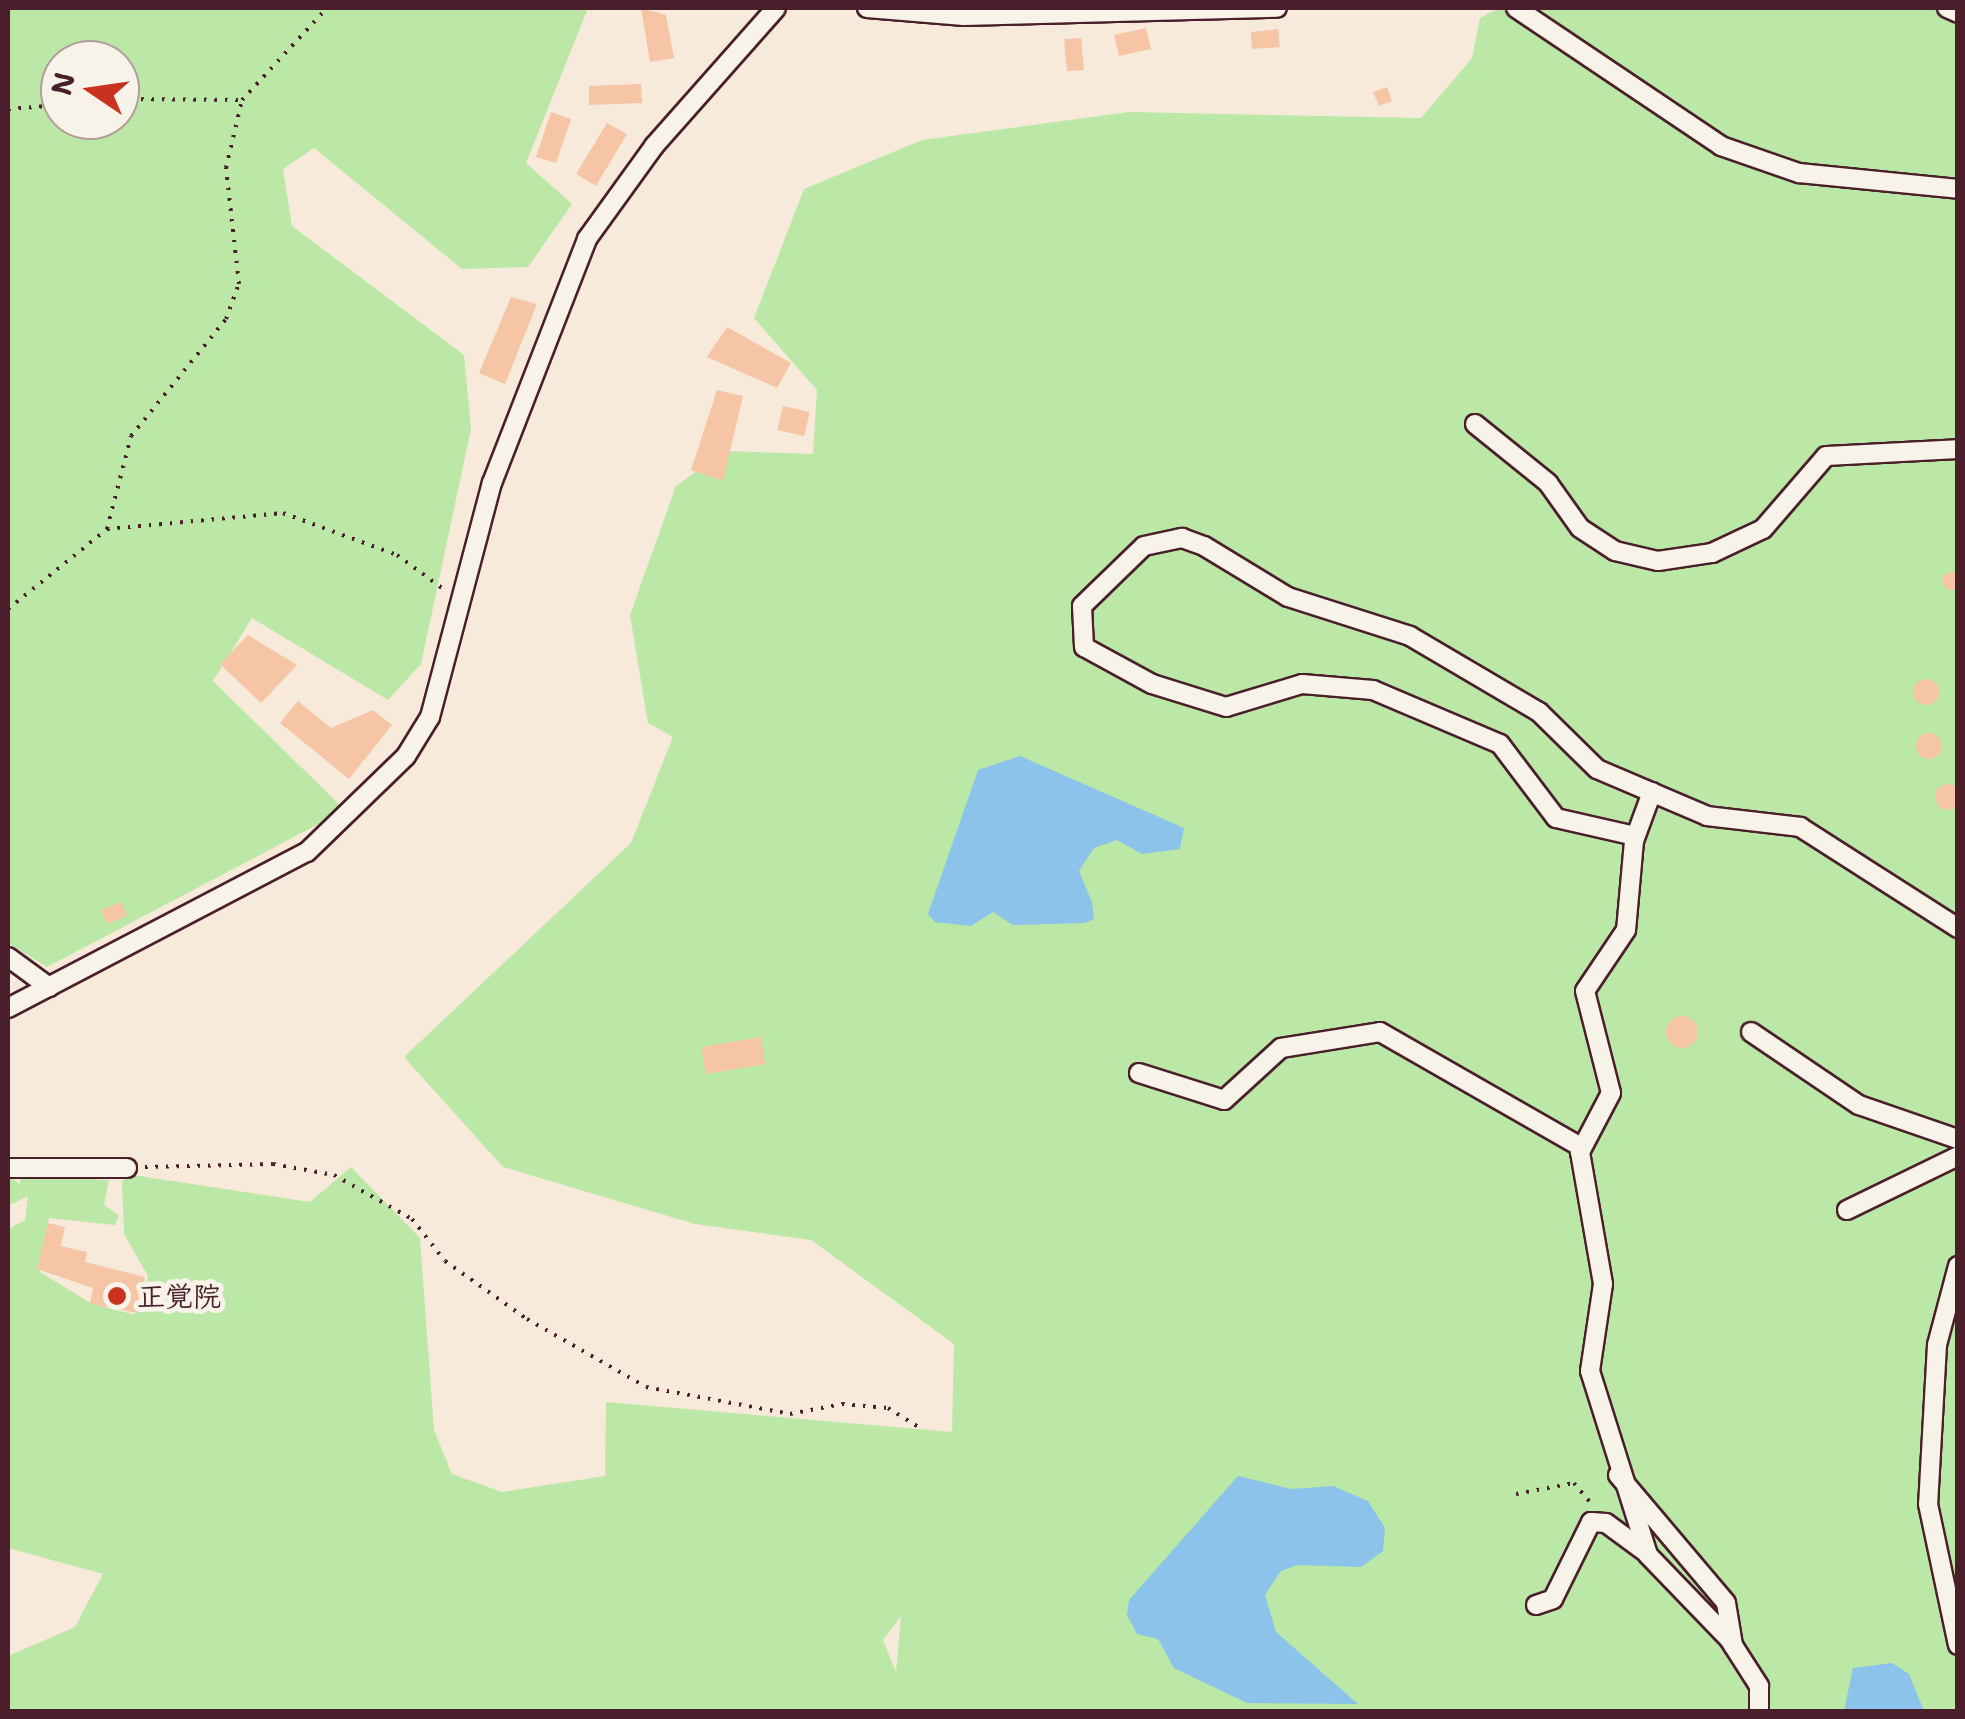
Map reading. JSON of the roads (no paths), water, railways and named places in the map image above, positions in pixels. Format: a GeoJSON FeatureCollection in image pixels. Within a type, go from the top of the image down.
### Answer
{"type":"FeatureCollection","features":[{"type":"Feature","properties":{"kind":"street"},"geometry":{"type":"LineString","coordinates":[[8,1008],[330,836],[422,733],[464,603],[492,484],[586,239],[654,146],[776,8]]}},
{"type":"Feature","properties":{"kind":"street"},"geometry":{"type":"LineString","coordinates":[[867,8],[964,16],[1277,8]]}},
{"type":"Feature","properties":{"kind":"street"},"geometry":{"type":"LineString","coordinates":[[1516,8],[1721,146],[1799,173],[1958,189]]}},
{"type":"Feature","properties":{"kind":"street"},"geometry":{"type":"LineString","coordinates":[[1947,8],[1958,13]]}},
{"type":"Feature","properties":{"kind":"street"},"geometry":{"type":"LineString","coordinates":[[1475,424],[1548,483],[1580,528],[1616,551],[1658,560],[1712,553],[1763,529],[1826,456],[1958,449]]}},
{"type":"Feature","properties":{"kind":"street"},"geometry":{"type":"LineString","coordinates":[[1635,836],[1556,818],[1500,744],[1372,690],[1302,684],[1226,707],[1152,684],[1084,647],[1082,606],[1144,546],[1182,538],[1288,596],[1410,636],[1539,712],[1597,769],[1735,823],[1800,827],[1958,928]]}},
{"type":"Feature","properties":{"kind":"street"},"geometry":{"type":"LineString","coordinates":[[1648,1555],[1618,1475],[1590,1371],[1603,1284],[1581,1146],[1611,1094],[1585,991],[1626,930],[1635,836],[1652,792]]}},
{"type":"Feature","properties":{"kind":"street"},"geometry":{"type":"LineString","coordinates":[[8,957],[49,987]]}},
{"type":"Feature","properties":{"kind":"street"},"geometry":{"type":"LineString","coordinates":[[1139,1073],[1224,1100],[1281,1048],[1380,1032],[1581,1146]]}},
{"type":"Feature","properties":{"kind":"street"},"geometry":{"type":"LineString","coordinates":[[1751,1032],[1859,1105],[1958,1138]]}},
{"type":"Feature","properties":{"kind":"street"},"geometry":{"type":"LineString","coordinates":[[1846,1210],[1958,1156]]}},
{"type":"Feature","properties":{"kind":"street"},"geometry":{"type":"LineString","coordinates":[[8,1168],[127,1168]]}},
{"type":"Feature","properties":{"kind":"street"},"geometry":{"type":"LineString","coordinates":[[1958,1266],[1937,1345],[1928,1504],[1958,1645]]}},
{"type":"Feature","properties":{"kind":"street"},"geometry":{"type":"LineString","coordinates":[[1618,1475],[1726,1603],[1733,1646]]}},
{"type":"Feature","properties":{"kind":"street"},"geometry":{"type":"LineString","coordinates":[[1536,1605],[1553,1599],[1591,1522],[1606,1522],[1648,1555],[1733,1646],[1759,1686],[1758,1712]]}},
{"type":"Feature","properties":{"kind":"water"},"geometry":{"type":"Polygon","coordinates":[[[1020,756],[1184,828],[1180,849],[1142,854],[1117,840],[1094,848],[1079,871],[1092,902],[1094,919],[1085,923],[1013,925],[993,912],[971,926],[935,922],[928,914],[978,770],[1020,756]]]}},
{"type":"Feature","properties":{"kind":"water"},"geometry":{"type":"Polygon","coordinates":[[[1238,1476],[1291,1489],[1333,1486],[1368,1501],[1385,1528],[1383,1551],[1361,1567],[1298,1565],[1281,1571],[1265,1595],[1276,1632],[1358,1704],[1247,1703],[1174,1668],[1158,1639],[1137,1634],[1127,1615],[1129,1600],[1238,1476]]]}},
{"type":"Feature","properties":{"kind":"water"},"geometry":{"type":"Polygon","coordinates":[[[1892,1663],[1909,1674],[1924,1711],[1844,1711],[1853,1668],[1892,1663]]]}},
{"type":"Feature","properties":{"kind":"place","name":"正覚院"},"geometry":{"type":"Point","coordinates":[117,1296]}}]}
